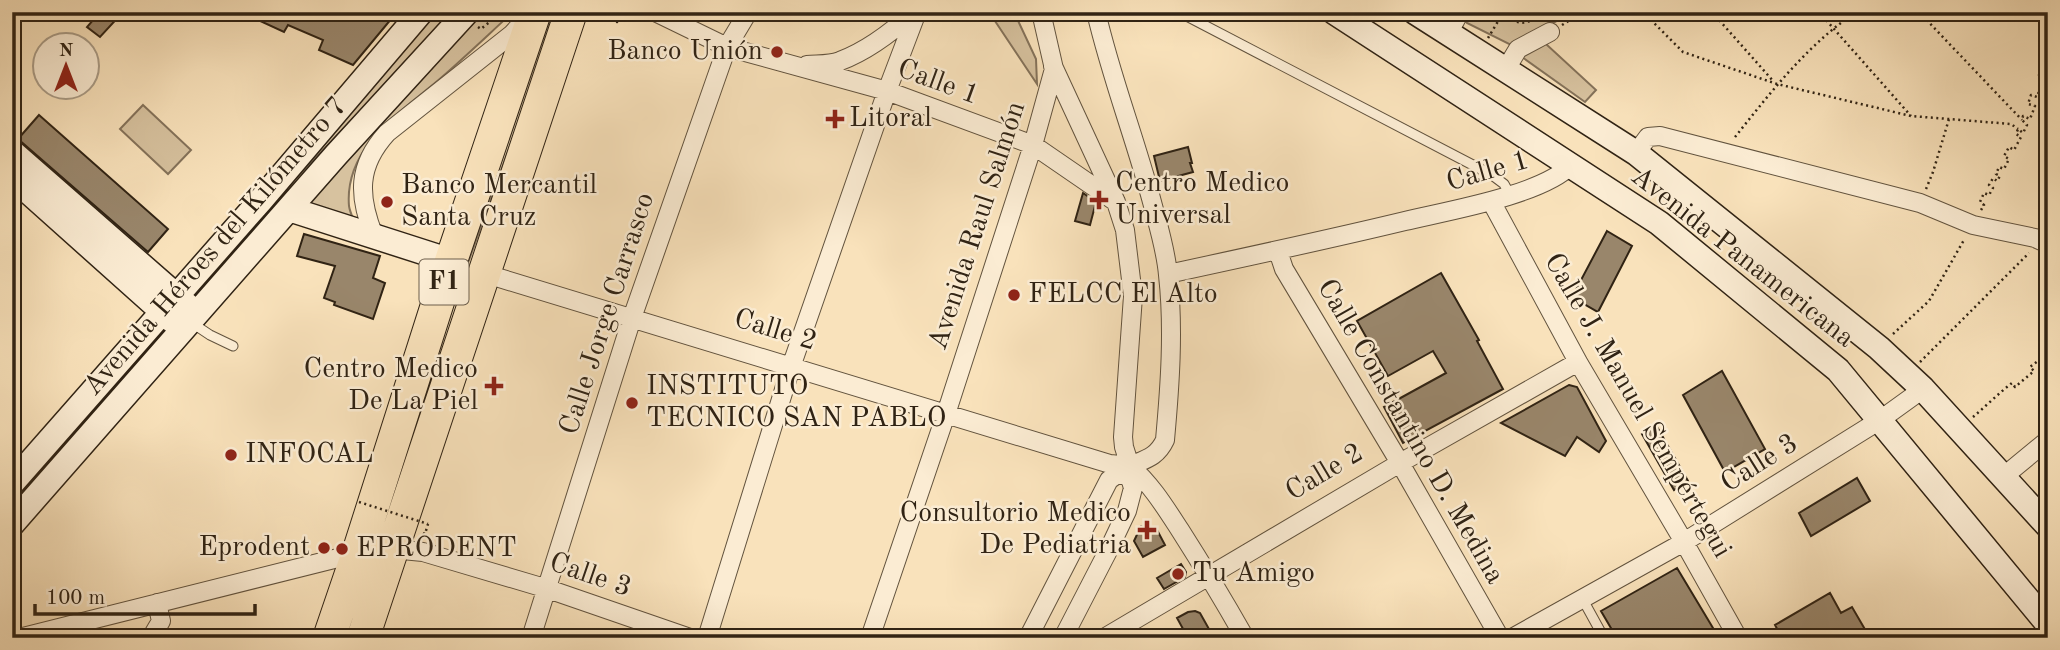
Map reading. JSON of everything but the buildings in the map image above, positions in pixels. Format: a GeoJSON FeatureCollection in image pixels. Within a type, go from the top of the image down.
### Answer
{"type":"FeatureCollection","features":[{"type":"Feature","properties":{"kind":"highway","name":"F1"},"geometry":{"type":"LineString","coordinates":[[329,638],[534,12]]}},
{"type":"Feature","properties":{"kind":"highway","name":"F1"},"geometry":{"type":"LineString","coordinates":[[363,638],[571,12]]}},
{"type":"Feature","properties":{"kind":"street","name":"Avenida Héroes del Kilómetro 7"},"geometry":{"type":"LineString","coordinates":[[12,483],[421,12]]}},
{"type":"Feature","properties":{"kind":"street"},"geometry":{"type":"LineString","coordinates":[[374,236],[363,199],[364,169],[376,145],[387,133],[512,34],[534,12]]}},
{"type":"Feature","properties":{"kind":"street","name":"Calle 1"},"geometry":{"type":"LineString","coordinates":[[655,12],[727,47],[887,91],[1033,145],[1116,202]]}},
{"type":"Feature","properties":{"kind":"street","name":"Calle Jorge Carrasco"},"geometry":{"type":"LineString","coordinates":[[531,638],[632,318],[727,47],[748,12]]}},
{"type":"Feature","properties":{"kind":"street"},"geometry":{"type":"LineString","coordinates":[[795,65],[837,62],[865,49],[915,12]]}},
{"type":"Feature","properties":{"kind":"street"},"geometry":{"type":"LineString","coordinates":[[707,638],[791,367],[915,12]]}},
{"type":"Feature","properties":{"kind":"street"},"geometry":{"type":"LineString","coordinates":[[1027,12],[1116,202],[1125,230],[1133,296],[1124,437],[1133,488],[1109,550],[1063,638]]}},
{"type":"Feature","properties":{"kind":"street"},"geometry":{"type":"LineString","coordinates":[[1041,12],[1054,69]]}},
{"type":"Feature","properties":{"kind":"street"},"geometry":{"type":"LineString","coordinates":[[1028,638],[1109,480],[1154,455],[1165,440],[1171,344],[1168,274],[1145,175],[1117,91],[1096,12]]}},
{"type":"Feature","properties":{"kind":"street","name":"Avenida Panamericana"},"geometry":{"type":"LineString","coordinates":[[1334,12],[1659,223],[1838,370],[2048,624]]}},
{"type":"Feature","properties":{"kind":"street","name":"Avenida Panamericana"},"geometry":{"type":"LineString","coordinates":[[1415,12],[1455,22],[1479,52],[1636,153],[1879,348],[1916,382],[2048,526]]}},
{"type":"Feature","properties":{"kind":"street","name":"Avenida Héroes del Kilómetro 7"},"geometry":{"type":"LineString","coordinates":[[12,524],[289,209],[471,18]]}},
{"type":"Feature","properties":{"kind":"street"},"geometry":{"type":"LineString","coordinates":[[1506,69],[1518,49],[1550,32]]}},
{"type":"Feature","properties":{"kind":"street","name":"Avenida Raul Salmón"},"geometry":{"type":"LineString","coordinates":[[870,638],[1033,145],[1054,69]]}},
{"type":"Feature","properties":{"kind":"street"},"geometry":{"type":"LineString","coordinates":[[1636,153],[1648,137],[1660,136],[1920,203],[1973,225],[2035,239],[2042,245]]}},
{"type":"Feature","properties":{"kind":"street"},"geometry":{"type":"LineString","coordinates":[[12,152],[190,322]]}},
{"type":"Feature","properties":{"kind":"street","name":"Calle 1"},"geometry":{"type":"LineString","coordinates":[[1168,274],[1491,201],[1554,179],[1571,165]]}},
{"type":"Feature","properties":{"kind":"street"},"geometry":{"type":"LineString","coordinates":[[12,177],[170,304]]}},
{"type":"Feature","properties":{"kind":"street","name":"Calle J. Manuel Sempértegui"},"geometry":{"type":"LineString","coordinates":[[1491,201],[1578,362],[1738,638]]}},
{"type":"Feature","properties":{"kind":"street"},"geometry":{"type":"LineString","coordinates":[[289,209],[451,261]]}},
{"type":"Feature","properties":{"kind":"street","name":"Calle Constantino D. Medina"},"geometry":{"type":"LineString","coordinates":[[1278,251],[1284,269],[1400,463],[1500,638]]}},
{"type":"Feature","properties":{"kind":"street","name":"Calle 2"},"geometry":{"type":"LineString","coordinates":[[483,273],[1128,470]]}},
{"type":"Feature","properties":{"kind":"street","name":"Calle 2"},"geometry":{"type":"LineString","coordinates":[[1104,638],[1400,463],[1578,362]]}},
{"type":"Feature","properties":{"kind":"street","name":"Calle 3"},"geometry":{"type":"LineString","coordinates":[[1512,638],[1684,542],[1880,420],[1916,382]]}},
{"type":"Feature","properties":{"kind":"street"},"geometry":{"type":"LineString","coordinates":[[2003,477],[2048,440]]}},
{"type":"Feature","properties":{"kind":"street"},"geometry":{"type":"LineString","coordinates":[[1128,470],[1143,478],[1155,492],[1210,576],[1245,638]]}},
{"type":"Feature","properties":{"kind":"street","name":"Calle 3"},"geometry":{"type":"LineString","coordinates":[[19,638],[358,553],[392,549],[423,552],[548,589],[690,638]]}},
{"type":"Feature","properties":{"kind":"street"},"geometry":{"type":"LineString","coordinates":[[152,638],[161,621],[157,603]]}},
{"type":"Feature","properties":{"kind":"lane"},"geometry":{"type":"LineString","coordinates":[[1179,12],[1492,174],[1504,184],[1510,195]]}},
{"type":"Feature","properties":{"kind":"lane"},"geometry":{"type":"LineString","coordinates":[[190,322],[233,346]]}},
{"type":"Feature","properties":{"kind":"lane"},"geometry":{"type":"LineString","coordinates":[[1582,598],[1604,638]]}},
{"type":"Feature","properties":{"kind":"path"},"geometry":{"type":"LineString","coordinates":[[603,12],[617,22],[622,12]]}},
{"type":"Feature","properties":{"kind":"path"},"geometry":{"type":"LineString","coordinates":[[1479,52],[1503,13],[1513,22],[1525,23],[1543,12]]}},
{"type":"Feature","properties":{"kind":"path"},"geometry":{"type":"LineString","coordinates":[[1550,32],[1583,12]]}},
{"type":"Feature","properties":{"kind":"path"},"geometry":{"type":"LineString","coordinates":[[1643,12],[1683,52],[1777,84],[1911,116],[2011,124],[2023,133],[2027,125],[1919,12]]}},
{"type":"Feature","properties":{"kind":"path"},"geometry":{"type":"LineString","coordinates":[[1712,12],[1777,84]]}},
{"type":"Feature","properties":{"kind":"path"},"geometry":{"type":"LineString","coordinates":[[1819,12],[1911,116]]}},
{"type":"Feature","properties":{"kind":"path"},"geometry":{"type":"LineString","coordinates":[[1725,154],[1728,146],[1777,84],[1833,28],[1856,12]]}},
{"type":"Feature","properties":{"kind":"path"},"geometry":{"type":"LineString","coordinates":[[471,18],[481,29],[497,16]]}},
{"type":"Feature","properties":{"kind":"path"},"geometry":{"type":"LineString","coordinates":[[2022,120],[2023,117],[2030,119],[2035,106],[2028,104],[2031,95],[2037,97],[2043,80],[2038,77],[2043,67],[2048,69]]}},
{"type":"Feature","properties":{"kind":"path"},"geometry":{"type":"LineString","coordinates":[[1920,203],[1933,172],[1949,119]]}},
{"type":"Feature","properties":{"kind":"path"},"geometry":{"type":"LineString","coordinates":[[1879,348],[1929,301],[1978,216],[1972,214],[1976,209],[1981,211],[1984,205],[1980,202],[1984,193],[1989,195],[1993,188],[1989,185],[1993,178],[1997,181],[2000,176],[1996,174],[1999,167],[2004,169],[2009,159],[2004,156],[2009,147],[2014,150],[2021,137],[2016,134],[2018,129]]}},
{"type":"Feature","properties":{"kind":"path"},"geometry":{"type":"LineString","coordinates":[[1916,382],[2042,245]]}},
{"type":"Feature","properties":{"kind":"path"},"geometry":{"type":"LineString","coordinates":[[1967,422],[2012,383],[2015,387],[2034,371],[2030,368],[2043,357],[2048,359]]}},
{"type":"Feature","properties":{"kind":"path"},"geometry":{"type":"LineString","coordinates":[[359,502],[428,524],[425,534]]}},
{"type":"Feature","properties":{"kind":"shaded area"},"geometry":{"type":"Polygon","coordinates":[[[436,12],[455,12],[279,196],[436,12]]]}},
{"type":"Feature","properties":{"kind":"shaded area"},"geometry":{"type":"Polygon","coordinates":[[[475,12],[513,12],[394,117],[366,147],[350,184],[349,206],[356,226],[303,208],[475,12]]]}},
{"type":"Feature","properties":{"kind":"shaded area"},"geometry":{"type":"Polygon","coordinates":[[[547,12],[558,12],[436,352],[547,12]]]}},
{"type":"Feature","properties":{"kind":"shaded area"},"geometry":{"type":"Polygon","coordinates":[[[989,12],[1014,12],[1036,59],[1037,84],[989,12]]]}},
{"type":"Feature","properties":{"kind":"shaded area"},"geometry":{"type":"Polygon","coordinates":[[[1467,12],[1570,14],[1511,45],[1467,23],[1467,12]]]}},
{"type":"Feature","properties":{"kind":"shaded area"},"geometry":{"type":"Polygon","coordinates":[[[1546,42],[1596,90],[1585,102],[1522,57],[1522,52],[1546,42]]]}},
{"type":"Feature","properties":{"kind":"shaded area"},"geometry":{"type":"Polygon","coordinates":[[[143,105],[191,150],[168,174],[120,129],[143,105]]]}},
{"type":"Feature","properties":{"kind":"place","name":"Banco Unión"},"geometry":{"type":"Point","coordinates":[777,52]}},
{"type":"Feature","properties":{"kind":"place","name":"Litoral"},"geometry":{"type":"Point","coordinates":[835,119]}},
{"type":"Feature","properties":{"kind":"place","name":"Centro Medico Universal"},"geometry":{"type":"Point","coordinates":[1099,200]}},
{"type":"Feature","properties":{"kind":"place","name":"Banco Mercantil Santa Cruz"},"geometry":{"type":"Point","coordinates":[387,202]}},
{"type":"Feature","properties":{"kind":"place","name":"FELCC El Alto"},"geometry":{"type":"Point","coordinates":[1014,295]}},
{"type":"Feature","properties":{"kind":"place","name":"Centro Medico De La Piel"},"geometry":{"type":"Point","coordinates":[494,386]}},
{"type":"Feature","properties":{"kind":"place","name":"INSTITUTO TECNICO SAN PABLO"},"geometry":{"type":"Point","coordinates":[632,403]}},
{"type":"Feature","properties":{"kind":"place","name":"INFOCAL"},"geometry":{"type":"Point","coordinates":[231,455]}},
{"type":"Feature","properties":{"kind":"place","name":"Consultorio Medico De Pediatria"},"geometry":{"type":"Point","coordinates":[1147,530]}},
{"type":"Feature","properties":{"kind":"place","name":"Eprodent"},"geometry":{"type":"Point","coordinates":[324,548]}},
{"type":"Feature","properties":{"kind":"place","name":"EPRODENT"},"geometry":{"type":"Point","coordinates":[342,549]}},
{"type":"Feature","properties":{"kind":"place","name":"Tu Amigo"},"geometry":{"type":"Point","coordinates":[1178,574]}}]}
